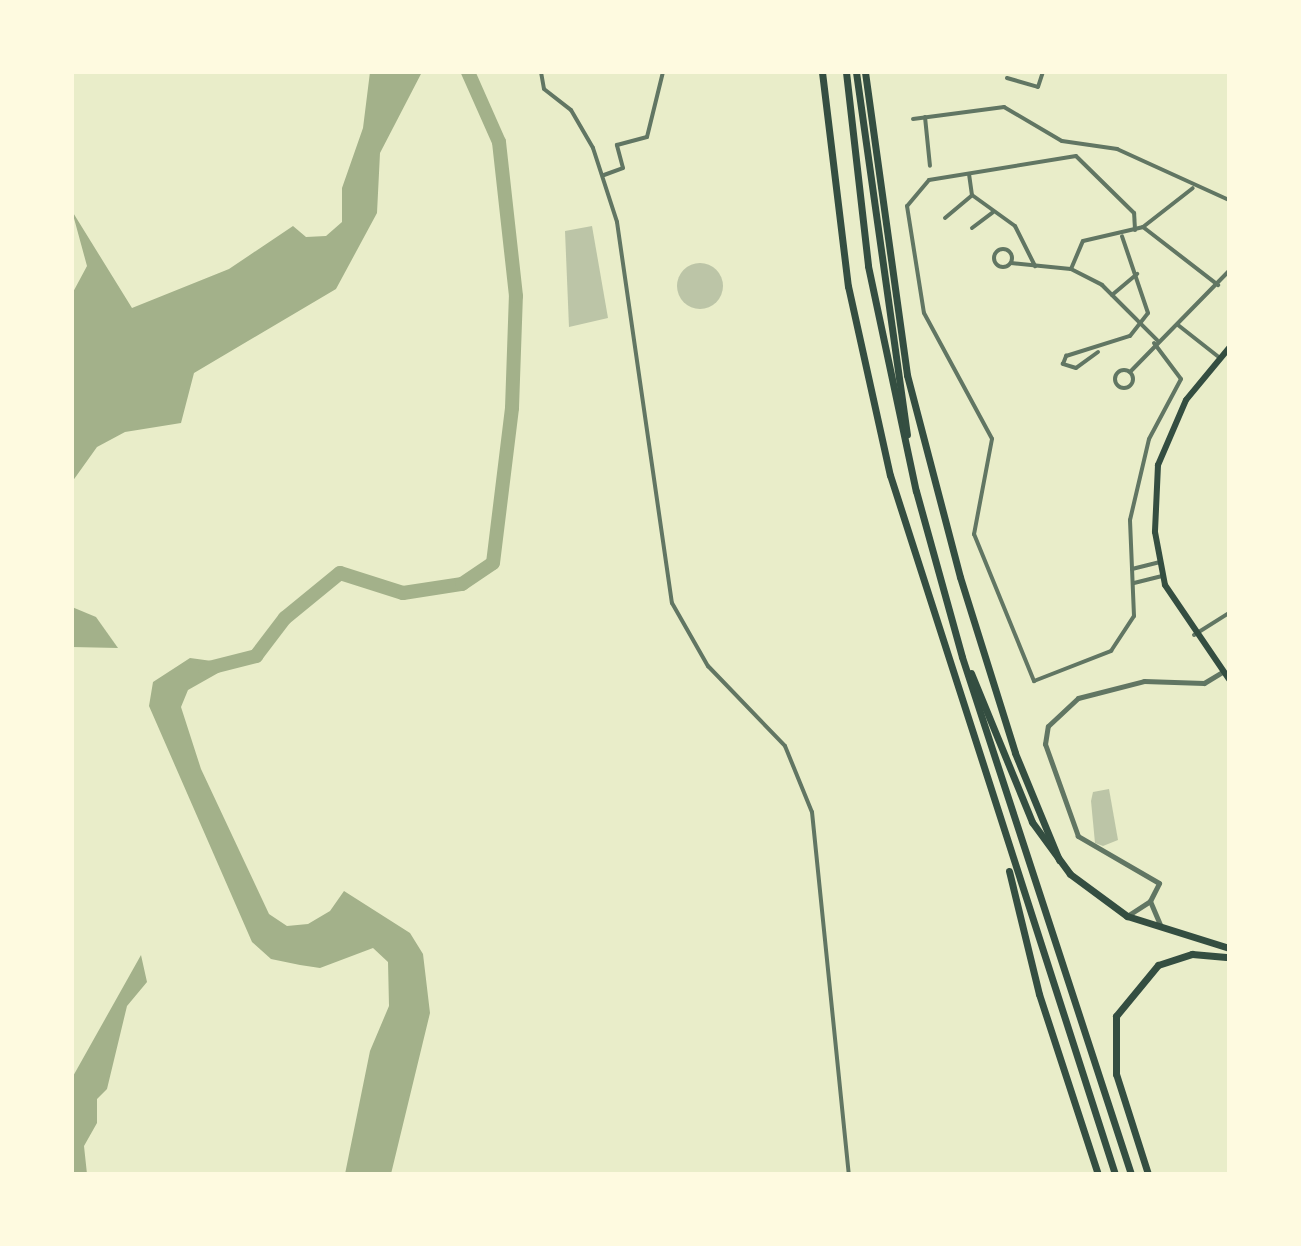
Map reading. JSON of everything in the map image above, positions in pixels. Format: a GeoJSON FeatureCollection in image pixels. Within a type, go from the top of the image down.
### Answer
{"type":"FeatureCollection","features":[{"type":"Feature","properties":{"kind":"highway"},"geometry":{"type":"LineString","coordinates":[[822,72],[863,361],[926,601],[1115,1174]]}},
{"type":"Feature","properties":{"kind":"highway"},"geometry":{"type":"LineString","coordinates":[[846,72],[868,266],[916,491],[962,657],[1131,1174]]}},
{"type":"Feature","properties":{"kind":"highway"},"geometry":{"type":"LineString","coordinates":[[856,72],[916,491]]}},
{"type":"Feature","properties":{"kind":"highway"},"geometry":{"type":"LineString","coordinates":[[865,72],[910,388],[969,606],[1059,860]]}},
{"type":"Feature","properties":{"kind":"highway"},"geometry":{"type":"LineString","coordinates":[[962,657],[987,702],[1032,822],[1059,860],[1127,916],[1164,931],[1229,948]]}},
{"type":"Feature","properties":{"kind":"highway"},"geometry":{"type":"LineString","coordinates":[[1004,845],[1019,925],[1098,1174]]}},
{"type":"Feature","properties":{"kind":"highway"},"geometry":{"type":"LineString","coordinates":[[1148,1174],[1116,1074],[1116,1016],[1158,965],[1192,954],[1229,957]]}},
{"type":"Feature","properties":{"kind":"main road"},"geometry":{"type":"LineString","coordinates":[[1229,348],[1186,400],[1158,465],[1163,576],[1194,635],[1229,679]]}},
{"type":"Feature","properties":{"kind":"street"},"geometry":{"type":"LineString","coordinates":[[541,72],[550,98],[579,120],[604,175],[617,222],[672,603],[708,666],[785,746],[812,812],[849,1174]]}},
{"type":"Feature","properties":{"kind":"street"},"geometry":{"type":"LineString","coordinates":[[604,175],[623,168],[617,145],[647,137],[663,72]]}},
{"type":"Feature","properties":{"kind":"street"},"geometry":{"type":"LineString","coordinates":[[1007,78],[1038,87],[1043,72]]}},
{"type":"Feature","properties":{"kind":"street"},"geometry":{"type":"LineString","coordinates":[[913,119],[1004,107],[1062,141],[1117,149],[1193,188],[1229,200]]}},
{"type":"Feature","properties":{"kind":"street"},"geometry":{"type":"LineString","coordinates":[[925,117],[930,166]]}},
{"type":"Feature","properties":{"kind":"street"},"geometry":{"type":"LineString","coordinates":[[1011,263],[1009,251],[995,253],[998,266],[1011,263],[1071,269],[1112,295],[1142,325],[1181,379],[1139,477],[1127,542],[1134,583],[1134,616],[1118,646],[1042,680],[1029,677],[974,534],[992,439],[924,313],[908,219],[908,200],[929,180],[1076,156],[1134,213],[1135,230]]}},
{"type":"Feature","properties":{"kind":"street"},"geometry":{"type":"LineString","coordinates":[[969,174],[972,195],[1015,226],[1035,266]]}},
{"type":"Feature","properties":{"kind":"street"},"geometry":{"type":"LineString","coordinates":[[1071,269],[1083,241],[1122,236],[1143,227],[1193,188]]}},
{"type":"Feature","properties":{"kind":"street"},"geometry":{"type":"LineString","coordinates":[[945,218],[972,195]]}},
{"type":"Feature","properties":{"kind":"street"},"geometry":{"type":"LineString","coordinates":[[972,228],[993,212]]}},
{"type":"Feature","properties":{"kind":"street"},"geometry":{"type":"LineString","coordinates":[[1143,227],[1218,285]]}},
{"type":"Feature","properties":{"kind":"street"},"geometry":{"type":"LineString","coordinates":[[1098,352],[1066,356],[1063,364],[1076,368],[1142,325],[1148,313],[1122,236]]}},
{"type":"Feature","properties":{"kind":"street"},"geometry":{"type":"LineString","coordinates":[[1130,372],[1119,371],[1118,385],[1131,385],[1130,372],[1155,342],[1177,325],[1229,271]]}},
{"type":"Feature","properties":{"kind":"street"},"geometry":{"type":"LineString","coordinates":[[1112,295],[1137,274]]}},
{"type":"Feature","properties":{"kind":"street"},"geometry":{"type":"LineString","coordinates":[[1177,325],[1220,358]]}},
{"type":"Feature","properties":{"kind":"street"},"geometry":{"type":"LineString","coordinates":[[1132,569],[1161,562]]}},
{"type":"Feature","properties":{"kind":"street"},"geometry":{"type":"LineString","coordinates":[[1134,583],[1163,576]]}},
{"type":"Feature","properties":{"kind":"street"},"geometry":{"type":"LineString","coordinates":[[1194,635],[1229,613]]}},
{"type":"Feature","properties":{"kind":"street"},"geometry":{"type":"LineString","coordinates":[[1127,916],[1150,901],[1159,883],[1078,836],[1045,744],[1048,726],[1078,698],[1144,681],[1204,683],[1222,672]]}},
{"type":"Feature","properties":{"kind":"street"},"geometry":{"type":"LineString","coordinates":[[1150,901],[1164,931]]}},
{"type":"Feature","properties":{"kind":"shaded area"},"geometry":{"type":"Polygon","coordinates":[[[370,72],[422,72],[380,153],[377,213],[336,289],[194,373],[181,423],[125,432],[97,447],[72,482],[72,294],[87,266],[72,211],[132,308],[229,269],[293,226],[306,237],[326,236],[342,222],[342,188],[363,128],[370,72]]]}},
{"type":"Feature","properties":{"kind":"shaded area"},"geometry":{"type":"Polygon","coordinates":[[[72,607],[96,617],[118,648],[72,647],[72,607]]]}},
{"type":"Feature","properties":{"kind":"shaded area"},"geometry":{"type":"Polygon","coordinates":[[[190,658],[234,664],[188,690],[181,707],[201,769],[269,914],[287,926],[308,924],[330,911],[344,891],[410,933],[423,954],[430,1013],[391,1174],[345,1174],[370,1051],[389,1006],[388,962],[373,948],[320,968],[271,959],[252,942],[149,706],[153,682],[190,658]]]}},
{"type":"Feature","properties":{"kind":"shaded area"},"geometry":{"type":"Polygon","coordinates":[[[141,955],[147,982],[127,1006],[107,1089],[97,1099],[97,1123],[84,1146],[87,1174],[72,1174],[72,1078],[141,955]]]}},
{"type":"Feature","properties":{"kind":"building"},"geometry":{"type":"Polygon","coordinates":[[[592,226],[608,318],[569,327],[565,231],[592,226]]]}},
{"type":"Feature","properties":{"kind":"building"},"geometry":{"type":"Polygon","coordinates":[[[700,263],[716,270],[723,286],[716,302],[700,309],[684,302],[677,286],[684,270],[700,263]]]}},
{"type":"Feature","properties":{"kind":"building"},"geometry":{"type":"Polygon","coordinates":[[[1109,789],[1118,840],[1103,846],[1095,843],[1091,801],[1093,792],[1109,789]]]}},
{"type":"Feature","properties":{"kind":"waterway"},"geometry":{"type":"LineString","coordinates":[[205,669],[256,656],[285,618],[340,573],[403,593],[462,584],[493,563],[512,408],[516,296],[499,142],[468,72]]}}]}
